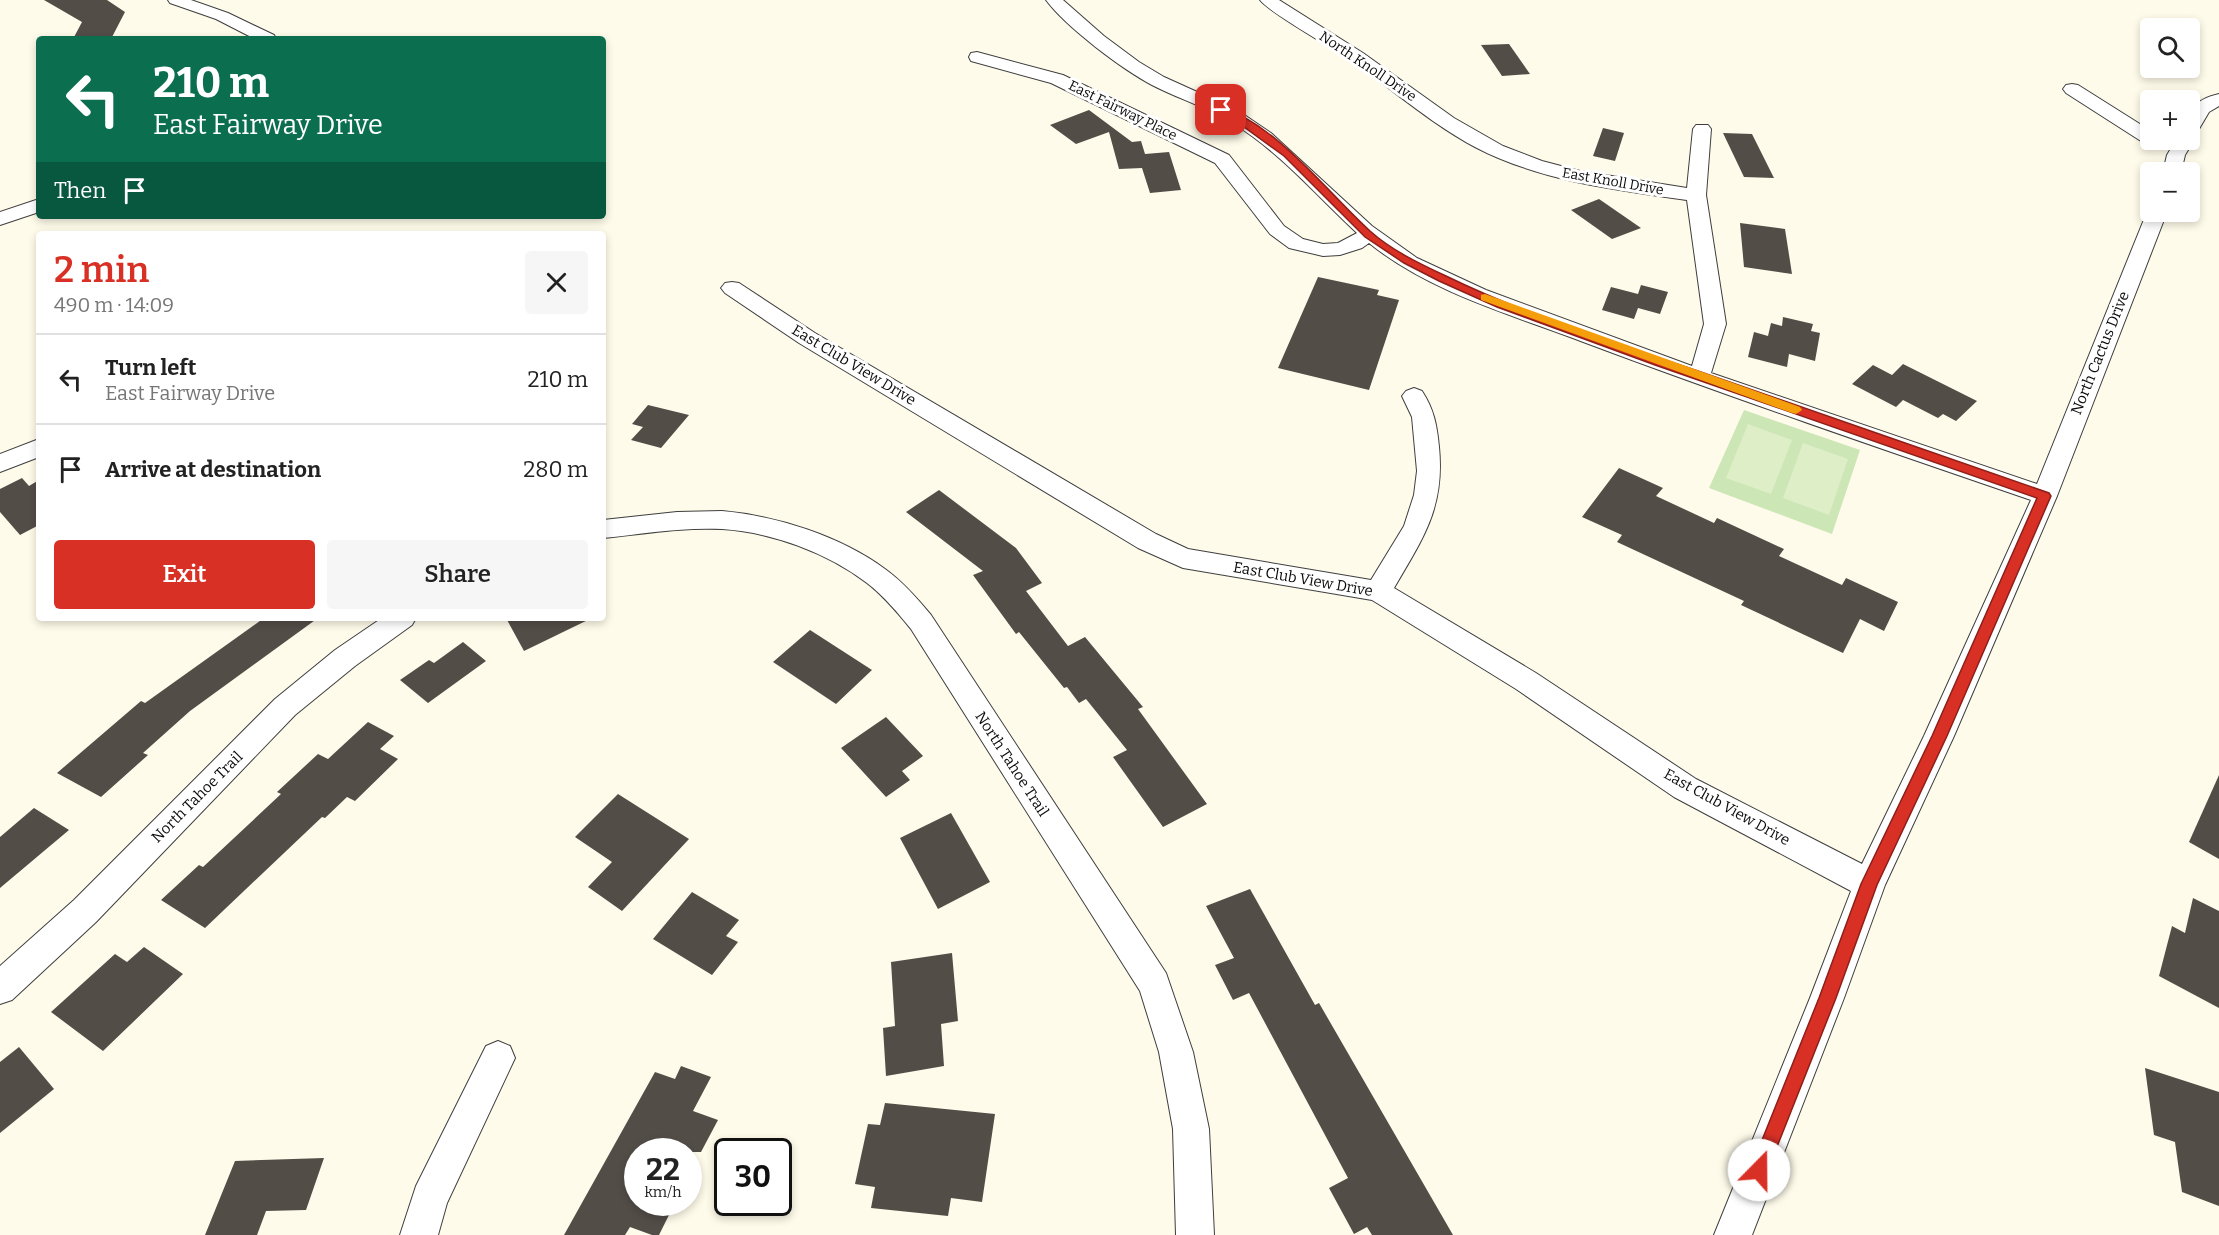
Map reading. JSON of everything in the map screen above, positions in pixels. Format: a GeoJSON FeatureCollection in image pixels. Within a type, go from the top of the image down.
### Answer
{"type":"FeatureCollection","features":[{"type":"Feature","properties":{"kind":"street"},"geometry":{"type":"LineString","coordinates":[[176,0],[222,16],[262,36]]}},
{"type":"Feature","properties":{"kind":"street"},"geometry":{"type":"LineString","coordinates":[[1054,0],[1109,49],[1148,75],[1241,120],[1269,139],[1288,154],[1368,234],[1408,260],[1501,304],[1699,376],[2045,496]]}},
{"type":"Feature","properties":{"kind":"street","name":"North Knoll Drive"},"geometry":{"type":"LineString","coordinates":[[1268,0],[1362,60],[1466,134]]}},
{"type":"Feature","properties":{"kind":"street","name":"East Fairway Place"},"geometry":{"type":"LineString","coordinates":[[977,57],[1057,79],[1222,159],[1277,230],[1296,244],[1323,250],[1340,249],[1355,244],[1368,234]]}},
{"type":"Feature","properties":{"kind":"street"},"geometry":{"type":"LineString","coordinates":[[2072,89],[2140,132]]}},
{"type":"Feature","properties":{"kind":"street"},"geometry":{"type":"LineString","coordinates":[[2200,112],[2219,99]]}},
{"type":"Feature","properties":{"kind":"street"},"geometry":{"type":"LineString","coordinates":[[1699,376],[1715,324],[1696,195],[1702,129]]}},
{"type":"Feature","properties":{"kind":"street","name":"East Knoll Drive"},"geometry":{"type":"LineString","coordinates":[[1466,134],[1511,157],[1567,175],[1618,185],[1696,195]]}},
{"type":"Feature","properties":{"kind":"street"},"geometry":{"type":"LineString","coordinates":[[0,219],[36,206]]}},
{"type":"Feature","properties":{"kind":"street","name":"North Cactus Drive"},"geometry":{"type":"LineString","coordinates":[[1733,1235],[1827,998],[1869,884],[1939,736],[2045,496],[2153,222]]}},
{"type":"Feature","properties":{"kind":"street","name":"East Club View Drive"},"geometry":{"type":"LineString","coordinates":[[732,288],[807,338],[1147,541],[1184,558],[1378,591],[1526,681],[1685,788],[1869,884]]}},
{"type":"Feature","properties":{"kind":"street"},"geometry":{"type":"LineString","coordinates":[[1378,591],[1416,527],[1426,495],[1428,471],[1424,417],[1414,396]]}},
{"type":"Feature","properties":{"kind":"street"},"geometry":{"type":"LineString","coordinates":[[0,464],[36,448]]}},
{"type":"Feature","properties":{"kind":"street","name":"North Tahoe Trail"},"geometry":{"type":"LineString","coordinates":[[606,529],[677,521],[715,520],[768,527],[824,548],[868,569],[896,592],[915,615],[1154,984],[1176,1052],[1191,1129],[1195,1235]]}},
{"type":"Feature","properties":{"kind":"street","name":"North Tahoe Trail"},"geometry":{"type":"LineString","coordinates":[[0,988],[84,910],[285,707],[345,658],[398,621]]}},
{"type":"Feature","properties":{"kind":"street"},"geometry":{"type":"LineString","coordinates":[[419,1235],[429,1199],[498,1058]]}},
{"type":"Feature","properties":{"kind":"green space"},"geometry":{"type":"Polygon","coordinates":[[[1744,410],[1860,450],[1832,534],[1709,488],[1744,410]]]}},
{"type":"Feature","properties":{"kind":"green space"},"geometry":{"type":"Polygon","coordinates":[[[1748,424],[1792,440],[1771,494],[1726,478],[1748,424]]]}},
{"type":"Feature","properties":{"kind":"green space"},"geometry":{"type":"Polygon","coordinates":[[[1803,443],[1848,459],[1829,515],[1783,498],[1803,443]]]}},
{"type":"Feature","properties":{"kind":"building"},"geometry":{"type":"Polygon","coordinates":[[[44,0],[107,0],[125,12],[113,36],[75,36],[82,22],[44,0]]]}},
{"type":"Feature","properties":{"kind":"building"},"geometry":{"type":"Polygon","coordinates":[[[1509,44],[1530,74],[1502,76],[1481,45],[1509,44]]]}},
{"type":"Feature","properties":{"kind":"building"},"geometry":{"type":"Polygon","coordinates":[[[1089,110],[1132,142],[1141,141],[1145,154],[1169,152],[1181,190],[1150,193],[1142,168],[1119,169],[1109,132],[1076,144],[1050,125],[1089,110]]]}},
{"type":"Feature","properties":{"kind":"building"},"geometry":{"type":"Polygon","coordinates":[[[1603,128],[1624,133],[1615,161],[1593,156],[1603,128]]]}},
{"type":"Feature","properties":{"kind":"building"},"geometry":{"type":"Polygon","coordinates":[[[1723,133],[1752,134],[1774,178],[1744,177],[1723,133]]]}},
{"type":"Feature","properties":{"kind":"building"},"geometry":{"type":"Polygon","coordinates":[[[1599,199],[1641,228],[1612,239],[1571,210],[1599,199]]]}},
{"type":"Feature","properties":{"kind":"building"},"geometry":{"type":"Polygon","coordinates":[[[1740,223],[1785,229],[1792,274],[1744,267],[1740,223]]]}},
{"type":"Feature","properties":{"kind":"building"},"geometry":{"type":"Polygon","coordinates":[[[1318,277],[1379,290],[1377,295],[1399,300],[1369,390],[1278,368],[1318,277]]]}},
{"type":"Feature","properties":{"kind":"building"},"geometry":{"type":"Polygon","coordinates":[[[1641,285],[1668,292],[1660,314],[1638,308],[1634,319],[1602,310],[1611,287],[1638,294],[1641,285]]]}},
{"type":"Feature","properties":{"kind":"building"},"geometry":{"type":"Polygon","coordinates":[[[1783,317],[1813,324],[1811,331],[1820,333],[1815,361],[1789,354],[1787,367],[1748,357],[1754,332],[1768,336],[1771,323],[1782,326],[1783,317]]]}},
{"type":"Feature","properties":{"kind":"building"},"geometry":{"type":"Polygon","coordinates":[[[1903,364],[1977,401],[1956,421],[1943,414],[1938,418],[1903,400],[1896,407],[1852,384],[1873,365],[1892,375],[1903,364]]]}},
{"type":"Feature","properties":{"kind":"building"},"geometry":{"type":"Polygon","coordinates":[[[648,405],[689,415],[661,448],[631,440],[643,427],[632,424],[648,405]]]}},
{"type":"Feature","properties":{"kind":"building"},"geometry":{"type":"Polygon","coordinates":[[[1619,468],[1663,488],[1656,496],[1714,523],[1717,518],[1784,549],[1779,556],[1842,585],[1846,578],[1898,602],[1884,631],[1860,619],[1843,653],[1741,605],[1744,601],[1617,542],[1622,535],[1582,517],[1619,468]]]}},
{"type":"Feature","properties":{"kind":"building"},"geometry":{"type":"Polygon","coordinates":[[[22,478],[29,486],[36,482],[36,527],[20,535],[0,512],[0,489],[22,478]]]}},
{"type":"Feature","properties":{"kind":"building"},"geometry":{"type":"Polygon","coordinates":[[[939,490],[1016,548],[1042,583],[1026,591],[1068,646],[1085,637],[1143,707],[1138,709],[1207,804],[1163,827],[1113,757],[1127,750],[1086,699],[1079,703],[1019,632],[1016,634],[973,575],[983,571],[906,512],[939,490]]]}},
{"type":"Feature","properties":{"kind":"building"},"geometry":{"type":"Polygon","coordinates":[[[260,621],[314,621],[190,711],[143,753],[148,755],[101,797],[57,773],[141,701],[145,703],[260,621]]]}},
{"type":"Feature","properties":{"kind":"building"},"geometry":{"type":"Polygon","coordinates":[[[508,621],[586,621],[524,651],[508,621]]]}},
{"type":"Feature","properties":{"kind":"building"},"geometry":{"type":"Polygon","coordinates":[[[810,630],[872,670],[836,704],[773,662],[810,630]]]}},
{"type":"Feature","properties":{"kind":"building"},"geometry":{"type":"Polygon","coordinates":[[[463,642],[486,661],[428,703],[400,680],[429,660],[434,663],[463,642]]]}},
{"type":"Feature","properties":{"kind":"building"},"geometry":{"type":"Polygon","coordinates":[[[886,717],[923,756],[902,771],[910,780],[886,797],[841,748],[886,717]]]}},
{"type":"Feature","properties":{"kind":"building"},"geometry":{"type":"Polygon","coordinates":[[[368,722],[394,736],[380,749],[398,759],[355,801],[347,797],[325,818],[322,817],[205,928],[161,900],[199,865],[203,867],[281,794],[277,792],[318,754],[328,759],[368,722]]]}},
{"type":"Feature","properties":{"kind":"building"},"geometry":{"type":"Polygon","coordinates":[[[2219,775],[2219,859],[2189,842],[2219,775]]]}},
{"type":"Feature","properties":{"kind":"building"},"geometry":{"type":"Polygon","coordinates":[[[618,794],[689,839],[622,911],[588,887],[612,862],[575,837],[618,794]]]}},
{"type":"Feature","properties":{"kind":"building"},"geometry":{"type":"Polygon","coordinates":[[[34,808],[69,830],[0,888],[0,837],[34,808]]]}},
{"type":"Feature","properties":{"kind":"building"},"geometry":{"type":"Polygon","coordinates":[[[951,813],[990,882],[938,909],[900,838],[951,813]]]}},
{"type":"Feature","properties":{"kind":"building"},"geometry":{"type":"Polygon","coordinates":[[[1250,889],[1315,1005],[1319,1003],[1453,1235],[1372,1235],[1367,1227],[1354,1234],[1329,1188],[1348,1178],[1249,993],[1233,1000],[1215,965],[1234,958],[1206,906],[1250,889]]]}},
{"type":"Feature","properties":{"kind":"building"},"geometry":{"type":"Polygon","coordinates":[[[692,892],[739,920],[726,936],[738,942],[712,975],[653,939],[692,892]]]}},
{"type":"Feature","properties":{"kind":"building"},"geometry":{"type":"Polygon","coordinates":[[[2193,898],[2219,911],[2219,1008],[2159,976],[2172,926],[2185,933],[2193,898]]]}},
{"type":"Feature","properties":{"kind":"building"},"geometry":{"type":"Polygon","coordinates":[[[144,947],[183,974],[103,1051],[51,1012],[115,954],[127,962],[144,947]]]}},
{"type":"Feature","properties":{"kind":"building"},"geometry":{"type":"Polygon","coordinates":[[[952,953],[958,1021],[941,1024],[944,1066],[886,1076],[883,1028],[895,1026],[891,962],[952,953]]]}},
{"type":"Feature","properties":{"kind":"building"},"geometry":{"type":"Polygon","coordinates":[[[19,1047],[54,1089],[0,1133],[0,1062],[19,1047]]]}},
{"type":"Feature","properties":{"kind":"building"},"geometry":{"type":"Polygon","coordinates":[[[681,1066],[711,1077],[693,1111],[718,1120],[702,1150],[702,1138],[624,1138],[624,1216],[668,1216],[659,1235],[652,1235],[630,1227],[625,1235],[564,1235],[655,1072],[675,1079],[681,1066]]]}},
{"type":"Feature","properties":{"kind":"building"},"geometry":{"type":"Polygon","coordinates":[[[2145,1068],[2219,1092],[2219,1206],[2182,1192],[2175,1142],[2154,1135],[2145,1068]]]}},
{"type":"Feature","properties":{"kind":"building"},"geometry":{"type":"Polygon","coordinates":[[[885,1103],[995,1114],[982,1202],[951,1198],[948,1216],[871,1208],[875,1187],[855,1184],[868,1124],[880,1125],[885,1103]]]}},
{"type":"Feature","properties":{"kind":"building"},"geometry":{"type":"Polygon","coordinates":[[[324,1158],[306,1210],[266,1211],[257,1235],[205,1235],[235,1161],[324,1158]]]}},
{"type":"Feature","properties":{"kind":"slow traffic"},"geometry":{"type":"LineString","coordinates":[[1485,297],[1639,355],[1796,410]]}},
{"type":"Feature","properties":{"kind":"route"},"geometry":{"type":"LineString","coordinates":[[1221,110],[1241,120],[1288,154],[1368,234],[1442,279],[1501,304],[1659,362],[2045,496],[1939,736],[1869,884],[1759,1170]]}}]}
